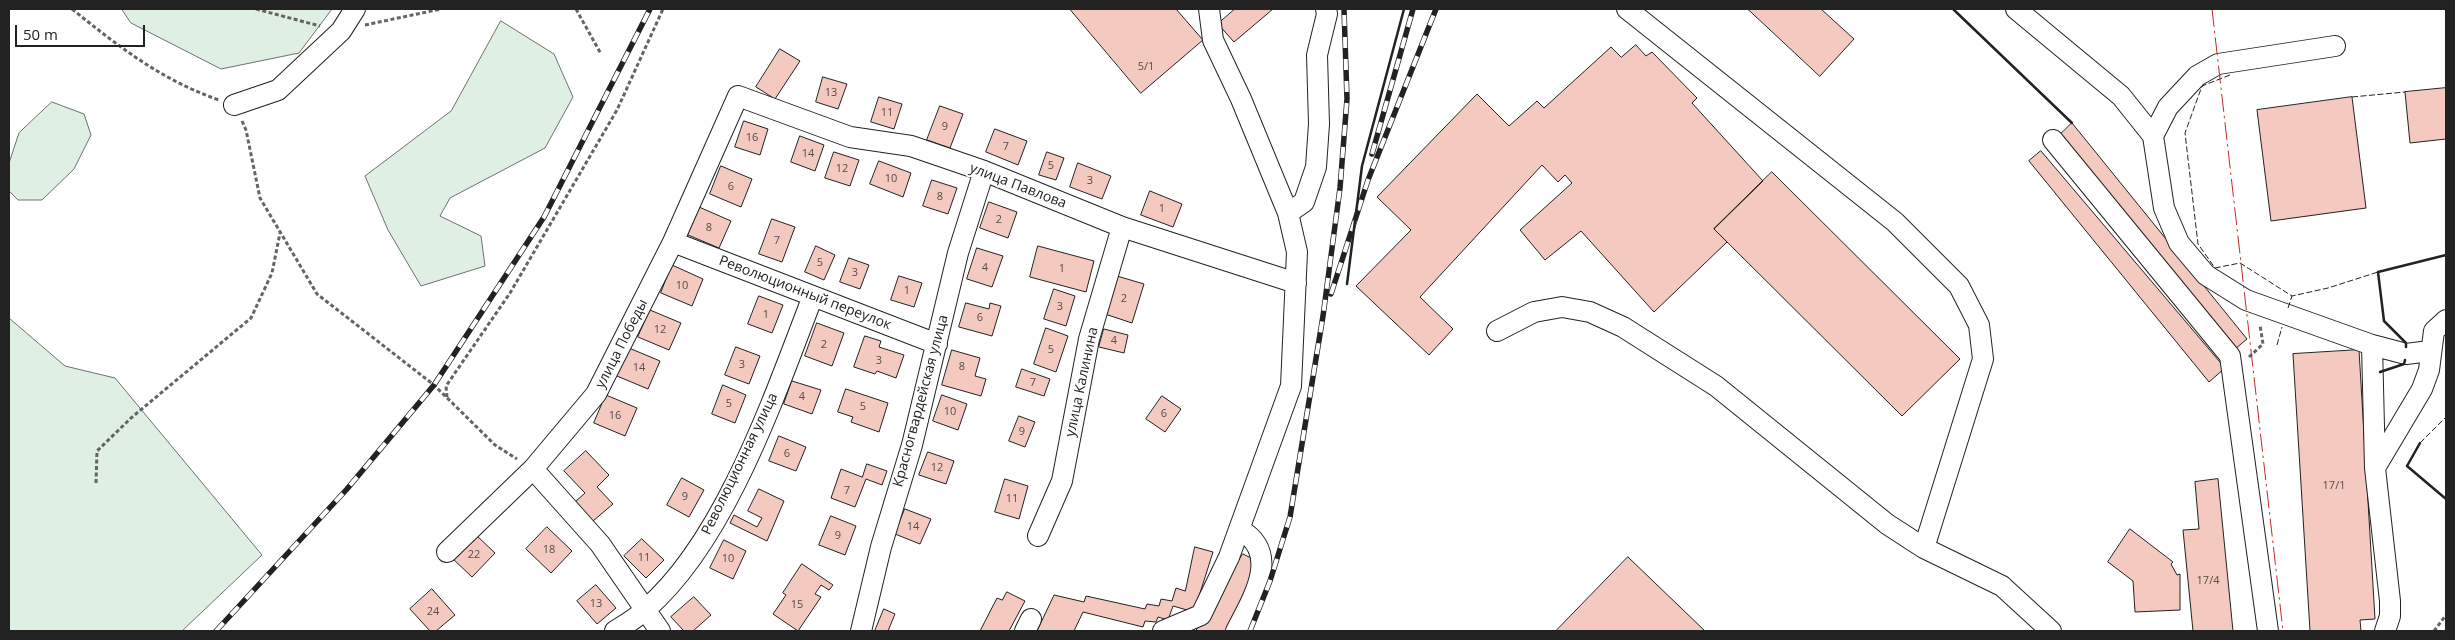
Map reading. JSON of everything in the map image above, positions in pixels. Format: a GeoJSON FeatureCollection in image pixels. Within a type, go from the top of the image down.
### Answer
{"type":"FeatureCollection","features":[{"type":"Feature","properties":{"kind":"street"},"geometry":{"type":"LineString","coordinates":[[234,105],[278,90],[341,31],[355,9]]}},
{"type":"Feature","properties":{"kind":"street"},"geometry":{"type":"LineString","coordinates":[[1163,631],[1201,615],[1229,557],[1291,386],[1297,252],[1288,212],[1241,98],[1213,40],[1209,9]]}},
{"type":"Feature","properties":{"kind":"street"},"geometry":{"type":"LineString","coordinates":[[1288,212],[1304,202],[1316,166],[1319,124],[1317,55],[1327,14],[1326,9]]}},
{"type":"Feature","properties":{"kind":"street"},"geometry":{"type":"LineString","coordinates":[[1627,9],[1895,222],[1960,286],[1979,325],[1983,359],[1924,548]]}},
{"type":"Feature","properties":{"kind":"street"},"geometry":{"type":"LineString","coordinates":[[2016,9],[2121,96],[2153,136],[2164,208],[2179,243],[2206,275],[2246,300],[2372,345],[2406,354],[2430,351]]}},
{"type":"Feature","properties":{"kind":"street"},"geometry":{"type":"LineString","coordinates":[[2153,136],[2168,107],[2197,76],[2218,64],[2335,46]]}},
{"type":"Feature","properties":{"kind":"street","name":"улица Павлова"},"geometry":{"type":"LineString","coordinates":[[738,96],[850,137],[911,146],[984,171],[1122,227],[1296,283]]}},
{"type":"Feature","properties":{"kind":"street","name":"улица Победы"},"geometry":{"type":"LineString","coordinates":[[447,552],[533,469],[596,394],[673,242],[738,96]]}},
{"type":"Feature","properties":{"kind":"street"},"geometry":{"type":"LineString","coordinates":[[2053,140],[2230,356],[2268,631]]}},
{"type":"Feature","properties":{"kind":"street","name":"Красногвардейская улица"},"geometry":{"type":"LineString","coordinates":[[861,631],[880,547],[912,445],[958,254],[984,171]]}},
{"type":"Feature","properties":{"kind":"street","name":"улица Калинина"},"geometry":{"type":"LineString","coordinates":[[1038,536],[1062,482],[1090,339],[1122,227]]}},
{"type":"Feature","properties":{"kind":"street","name":"Революционный переулок"},"geometry":{"type":"LineString","coordinates":[[673,242],[937,344]]}},
{"type":"Feature","properties":{"kind":"street","name":"Революционная улица"},"geometry":{"type":"LineString","coordinates":[[615,631],[646,610],[669,587],[702,544],[728,495],[767,412],[813,296]]}},
{"type":"Feature","properties":{"kind":"street"},"geometry":{"type":"LineString","coordinates":[[1497,331],[1534,312],[1562,308],[1590,312],[1623,327],[1716,386],[1887,524],[1924,548],[2002,586],[2051,631]]}},
{"type":"Feature","properties":{"kind":"street"},"geometry":{"type":"LineString","coordinates":[[2375,468],[2422,390],[2429,370],[2434,331],[2446,320]]}},
{"type":"Feature","properties":{"kind":"street"},"geometry":{"type":"LineString","coordinates":[[2372,345],[2375,468],[2390,601],[2390,616],[2385,631]]}},
{"type":"Feature","properties":{"kind":"street"},"geometry":{"type":"LineString","coordinates":[[533,469],[600,544],[660,631]]}},
{"type":"Feature","properties":{"kind":"street"},"geometry":{"type":"LineString","coordinates":[[1236,631],[1256,592],[1263,556],[1252,536],[1239,529]]}},
{"type":"Feature","properties":{"kind":"path"},"geometry":{"type":"LineString","coordinates":[[72,9],[128,54],[188,89],[234,105],[246,130],[260,198],[317,294],[434,385],[495,445],[533,469]]}},
{"type":"Feature","properties":{"kind":"path"},"geometry":{"type":"LineString","coordinates":[[256,9],[341,31],[441,9]]}},
{"type":"Feature","properties":{"kind":"path"},"geometry":{"type":"LineString","coordinates":[[576,9],[601,54]]}},
{"type":"Feature","properties":{"kind":"path"},"geometry":{"type":"LineString","coordinates":[[447,398],[446,386],[510,293],[617,110],[663,9]]}},
{"type":"Feature","properties":{"kind":"path"},"geometry":{"type":"LineString","coordinates":[[96,483],[97,450],[131,418],[251,318],[272,273],[280,232]]}},
{"type":"Feature","properties":{"kind":"path"},"geometry":{"type":"LineString","coordinates":[[2232,376],[2263,344],[2257,304]]}},
{"type":"Feature","properties":{"kind":"path"},"geometry":{"type":"LineString","coordinates":[[2434,631],[2446,615]]}},
{"type":"Feature","properties":{"kind":"green space"},"geometry":{"type":"Polygon","coordinates":[[[122,9],[332,9],[299,53],[221,69],[131,23],[122,9]]]}},
{"type":"Feature","properties":{"kind":"green space"},"geometry":{"type":"Polygon","coordinates":[[[501,21],[554,54],[573,97],[545,148],[450,198],[440,216],[481,236],[485,266],[421,286],[388,230],[365,176],[451,111],[501,21]]]}},
{"type":"Feature","properties":{"kind":"green space"},"geometry":{"type":"Polygon","coordinates":[[[52,102],[84,114],[91,135],[74,169],[42,200],[18,200],[9,191],[9,163],[19,133],[52,102]]]}},
{"type":"Feature","properties":{"kind":"green space"},"geometry":{"type":"Polygon","coordinates":[[[9,318],[65,366],[115,378],[262,555],[182,631],[9,631],[9,318]]]}},
{"type":"Feature","properties":{"kind":"building"},"geometry":{"type":"Polygon","coordinates":[[[1070,9],[1176,9],[1203,40],[1141,93],[1070,9]]]}},
{"type":"Feature","properties":{"kind":"building"},"geometry":{"type":"Polygon","coordinates":[[[1235,9],[1273,9],[1234,42],[1218,24],[1235,9]]]}},
{"type":"Feature","properties":{"kind":"building"},"geometry":{"type":"Polygon","coordinates":[[[1748,9],[1821,9],[1854,39],[1820,76],[1748,9]]]}},
{"type":"Feature","properties":{"kind":"building"},"geometry":{"type":"Polygon","coordinates":[[[1636,45],[1646,56],[1652,52],[1697,98],[1692,103],[1763,181],[1714,229],[1727,242],[1654,312],[1581,231],[1545,260],[1520,230],[1572,183],[1565,175],[1558,182],[1542,165],[1420,297],[1453,329],[1429,355],[1356,286],[1411,230],[1377,197],[1477,94],[1509,126],[1537,101],[1544,108],[1611,47],[1621,57],[1636,45]]]}},
{"type":"Feature","properties":{"kind":"building"},"geometry":{"type":"Polygon","coordinates":[[[780,49],[800,61],[775,99],[756,87],[780,49]]]}},
{"type":"Feature","properties":{"kind":"building"},"geometry":{"type":"Polygon","coordinates":[[[823,77],[847,84],[838,109],[816,102],[823,77]]]}},
{"type":"Feature","properties":{"kind":"building"},"geometry":{"type":"Polygon","coordinates":[[[2446,88],[2446,139],[2410,143],[2405,92],[2446,88]]]}},
{"type":"Feature","properties":{"kind":"building"},"geometry":{"type":"Polygon","coordinates":[[[879,97],[902,104],[894,129],[871,122],[879,97]]]}},
{"type":"Feature","properties":{"kind":"building"},"geometry":{"type":"Polygon","coordinates":[[[2352,97],[2366,208],[2271,221],[2257,110],[2352,97]]]}},
{"type":"Feature","properties":{"kind":"building"},"geometry":{"type":"Polygon","coordinates":[[[940,106],[963,114],[950,148],[927,140],[940,106]]]}},
{"type":"Feature","properties":{"kind":"building"},"geometry":{"type":"Polygon","coordinates":[[[744,121],[768,129],[760,155],[735,147],[744,121]]]}},
{"type":"Feature","properties":{"kind":"building"},"geometry":{"type":"Polygon","coordinates":[[[2072,123],[2247,339],[2235,349],[2059,136],[2072,123]]]}},
{"type":"Feature","properties":{"kind":"building"},"geometry":{"type":"Polygon","coordinates":[[[995,129],[1027,141],[1018,165],[986,152],[995,129]]]}},
{"type":"Feature","properties":{"kind":"building"},"geometry":{"type":"Polygon","coordinates":[[[800,136],[824,145],[815,171],[791,162],[800,136]]]}},
{"type":"Feature","properties":{"kind":"building"},"geometry":{"type":"Polygon","coordinates":[[[2041,151],[2225,368],[2209,382],[2029,161],[2041,151]]]}},
{"type":"Feature","properties":{"kind":"building"},"geometry":{"type":"Polygon","coordinates":[[[834,152],[859,160],[850,186],[825,178],[834,152]]]}},
{"type":"Feature","properties":{"kind":"building"},"geometry":{"type":"Polygon","coordinates":[[[1047,152],[1064,158],[1056,180],[1039,175],[1047,152]]]}},
{"type":"Feature","properties":{"kind":"building"},"geometry":{"type":"Polygon","coordinates":[[[879,161],[911,173],[903,197],[870,184],[879,161]]]}},
{"type":"Feature","properties":{"kind":"building"},"geometry":{"type":"Polygon","coordinates":[[[1078,163],[1111,176],[1102,199],[1070,187],[1078,163]]]}},
{"type":"Feature","properties":{"kind":"building"},"geometry":{"type":"Polygon","coordinates":[[[721,166],[752,179],[741,207],[710,194],[721,166]]]}},
{"type":"Feature","properties":{"kind":"building"},"geometry":{"type":"Polygon","coordinates":[[[1772,172],[1960,359],[1902,416],[1714,229],[1772,172]]]}},
{"type":"Feature","properties":{"kind":"building"},"geometry":{"type":"Polygon","coordinates":[[[932,180],[957,188],[948,214],[923,206],[932,180]]]}},
{"type":"Feature","properties":{"kind":"building"},"geometry":{"type":"Polygon","coordinates":[[[1150,191],[1182,204],[1173,227],[1141,215],[1150,191]]]}},
{"type":"Feature","properties":{"kind":"building"},"geometry":{"type":"Polygon","coordinates":[[[989,202],[1017,212],[1008,238],[980,228],[989,202]]]}},
{"type":"Feature","properties":{"kind":"building"},"geometry":{"type":"Polygon","coordinates":[[[699,207],[731,221],[719,248],[688,235],[699,207]]]}},
{"type":"Feature","properties":{"kind":"building"},"geometry":{"type":"Polygon","coordinates":[[[772,219],[795,227],[782,262],[759,254],[772,219]]]}},
{"type":"Feature","properties":{"kind":"building"},"geometry":{"type":"Polygon","coordinates":[[[816,246],[835,255],[824,280],[805,272],[816,246]]]}},
{"type":"Feature","properties":{"kind":"building"},"geometry":{"type":"Polygon","coordinates":[[[1038,246],[1094,261],[1086,292],[1030,277],[1038,246]]]}},
{"type":"Feature","properties":{"kind":"building"},"geometry":{"type":"Polygon","coordinates":[[[977,248],[1003,256],[992,287],[967,279],[977,248]]]}},
{"type":"Feature","properties":{"kind":"building"},"geometry":{"type":"Polygon","coordinates":[[[849,258],[869,265],[860,289],[840,282],[849,258]]]}},
{"type":"Feature","properties":{"kind":"building"},"geometry":{"type":"Polygon","coordinates":[[[672,265],[703,279],[692,306],[661,293],[672,265]]]}},
{"type":"Feature","properties":{"kind":"building"},"geometry":{"type":"Polygon","coordinates":[[[899,276],[922,283],[914,307],[891,300],[899,276]]]}},
{"type":"Feature","properties":{"kind":"building"},"geometry":{"type":"Polygon","coordinates":[[[1117,276],[1144,284],[1132,323],[1105,314],[1117,276]]]}},
{"type":"Feature","properties":{"kind":"building"},"geometry":{"type":"Polygon","coordinates":[[[1054,289],[1075,296],[1066,326],[1044,319],[1054,289]]]}},
{"type":"Feature","properties":{"kind":"building"},"geometry":{"type":"Polygon","coordinates":[[[759,296],[783,305],[772,333],[748,324],[759,296]]]}},
{"type":"Feature","properties":{"kind":"building"},"geometry":{"type":"Polygon","coordinates":[[[966,303],[989,309],[990,303],[1001,306],[992,336],[959,327],[966,303]]]}},
{"type":"Feature","properties":{"kind":"building"},"geometry":{"type":"Polygon","coordinates":[[[650,310],[681,323],[669,350],[638,337],[650,310]]]}},
{"type":"Feature","properties":{"kind":"building"},"geometry":{"type":"Polygon","coordinates":[[[817,323],[844,333],[832,366],[805,356],[817,323]]]}},
{"type":"Feature","properties":{"kind":"building"},"geometry":{"type":"Polygon","coordinates":[[[1046,328],[1068,336],[1056,372],[1034,364],[1046,328]]]}},
{"type":"Feature","properties":{"kind":"building"},"geometry":{"type":"Polygon","coordinates":[[[1104,329],[1128,335],[1124,353],[1099,347],[1104,329]]]}},
{"type":"Feature","properties":{"kind":"building"},"geometry":{"type":"Polygon","coordinates":[[[865,336],[881,341],[879,347],[904,355],[896,378],[877,371],[875,374],[854,367],[865,336]]]}},
{"type":"Feature","properties":{"kind":"building"},"geometry":{"type":"Polygon","coordinates":[[[736,347],[760,356],[749,384],[725,375],[736,347]]]}},
{"type":"Feature","properties":{"kind":"building"},"geometry":{"type":"Polygon","coordinates":[[[629,348],[660,361],[648,389],[617,376],[629,348]]]}},
{"type":"Feature","properties":{"kind":"building"},"geometry":{"type":"Polygon","coordinates":[[[952,350],[980,358],[975,376],[986,379],[981,396],[942,385],[952,350]]]}},
{"type":"Feature","properties":{"kind":"building"},"geometry":{"type":"Polygon","coordinates":[[[2359,350],[2375,619],[2360,620],[2361,631],[2310,631],[2293,354],[2359,350]]]}},
{"type":"Feature","properties":{"kind":"building"},"geometry":{"type":"Polygon","coordinates":[[[1022,369],[1050,379],[1044,396],[1016,387],[1022,369]]]}},
{"type":"Feature","properties":{"kind":"building"},"geometry":{"type":"Polygon","coordinates":[[[792,381],[821,390],[812,414],[784,404],[792,381]]]}},
{"type":"Feature","properties":{"kind":"building"},"geometry":{"type":"Polygon","coordinates":[[[723,385],[746,395],[735,423],[712,414],[723,385]]]}},
{"type":"Feature","properties":{"kind":"building"},"geometry":{"type":"Polygon","coordinates":[[[846,389],[888,403],[879,432],[851,422],[853,417],[838,412],[846,389]]]}},
{"type":"Feature","properties":{"kind":"building"},"geometry":{"type":"Polygon","coordinates":[[[606,395],[637,408],[625,436],[594,423],[606,395]]]}},
{"type":"Feature","properties":{"kind":"building"},"geometry":{"type":"Polygon","coordinates":[[[942,395],[967,404],[958,430],[933,421],[942,395]]]}},
{"type":"Feature","properties":{"kind":"building"},"geometry":{"type":"Polygon","coordinates":[[[1162,396],[1181,409],[1165,432],[1146,419],[1162,396]]]}},
{"type":"Feature","properties":{"kind":"building"},"geometry":{"type":"Polygon","coordinates":[[[1019,416],[1035,422],[1025,447],[1009,441],[1019,416]]]}},
{"type":"Feature","properties":{"kind":"building"},"geometry":{"type":"Polygon","coordinates":[[[779,436],[806,447],[796,471],[769,461],[779,436]]]}},
{"type":"Feature","properties":{"kind":"building"},"geometry":{"type":"Polygon","coordinates":[[[586,451],[609,475],[597,487],[613,504],[593,521],[575,502],[585,493],[564,471],[586,451]]]}},
{"type":"Feature","properties":{"kind":"building"},"geometry":{"type":"Polygon","coordinates":[[[928,452],[954,461],[946,484],[919,475],[928,452]]]}},
{"type":"Feature","properties":{"kind":"building"},"geometry":{"type":"Polygon","coordinates":[[[867,464],[887,471],[882,485],[866,479],[855,507],[831,498],[841,469],[862,477],[867,464]]]}},
{"type":"Feature","properties":{"kind":"building"},"geometry":{"type":"Polygon","coordinates":[[[682,478],[704,490],[689,517],[667,505],[682,478]]]}},
{"type":"Feature","properties":{"kind":"building"},"geometry":{"type":"Polygon","coordinates":[[[1005,479],[1028,486],[1019,519],[995,512],[1005,479]]]}},
{"type":"Feature","properties":{"kind":"building"},"geometry":{"type":"Polygon","coordinates":[[[2218,479],[2233,631],[2193,631],[2183,530],[2199,529],[2195,482],[2218,479]]]}},
{"type":"Feature","properties":{"kind":"building"},"geometry":{"type":"Polygon","coordinates":[[[759,489],[784,501],[767,541],[730,523],[734,515],[757,527],[762,518],[748,511],[759,489]]]}},
{"type":"Feature","properties":{"kind":"building"},"geometry":{"type":"Polygon","coordinates":[[[905,509],[931,519],[920,544],[895,534],[905,509]]]}},
{"type":"Feature","properties":{"kind":"building"},"geometry":{"type":"Polygon","coordinates":[[[831,516],[856,526],[845,555],[819,545],[831,516]]]}},
{"type":"Feature","properties":{"kind":"building"},"geometry":{"type":"Polygon","coordinates":[[[547,527],[572,551],[551,573],[526,549],[547,527]]]}},
{"type":"Feature","properties":{"kind":"building"},"geometry":{"type":"Polygon","coordinates":[[[2130,529],[2173,562],[2171,564],[2177,575],[2180,574],[2180,610],[2135,612],[2133,581],[2108,562],[2130,529]]]}},
{"type":"Feature","properties":{"kind":"building"},"geometry":{"type":"Polygon","coordinates":[[[475,534],[495,553],[472,577],[452,558],[475,534]]]}},
{"type":"Feature","properties":{"kind":"building"},"geometry":{"type":"Polygon","coordinates":[[[642,539],[664,560],[646,578],[624,556],[642,539]]]}},
{"type":"Feature","properties":{"kind":"building"},"geometry":{"type":"Polygon","coordinates":[[[724,540],[746,551],[733,579],[710,568],[724,540]]]}},
{"type":"Feature","properties":{"kind":"building"},"geometry":{"type":"Polygon","coordinates":[[[1195,547],[1213,552],[1194,612],[1173,606],[1168,620],[1158,617],[1156,622],[1145,621],[1143,627],[1083,612],[1074,631],[1037,631],[1054,595],[1084,602],[1086,596],[1145,609],[1147,604],[1159,606],[1161,599],[1172,601],[1176,588],[1185,591],[1195,547]]]}},
{"type":"Feature","properties":{"kind":"building"},"geometry":{"type":"Polygon","coordinates":[[[1243,554],[1257,561],[1249,588],[1232,617],[1236,619],[1227,631],[1196,631],[1243,554]]]}},
{"type":"Feature","properties":{"kind":"building"},"geometry":{"type":"Polygon","coordinates":[[[1628,557],[1705,631],[1556,631],[1628,557]]]}},
{"type":"Feature","properties":{"kind":"building"},"geometry":{"type":"Polygon","coordinates":[[[802,564],[833,585],[829,590],[821,585],[815,594],[821,597],[798,631],[773,614],[786,595],[783,593],[802,564]]]}},
{"type":"Feature","properties":{"kind":"building"},"geometry":{"type":"Polygon","coordinates":[[[596,585],[616,608],[597,624],[577,601],[596,585]]]}},
{"type":"Feature","properties":{"kind":"building"},"geometry":{"type":"Polygon","coordinates":[[[432,589],[455,615],[436,631],[430,631],[410,609],[432,589]]]}},
{"type":"Feature","properties":{"kind":"building"},"geometry":{"type":"Polygon","coordinates":[[[1007,592],[1025,601],[1009,631],[980,631],[997,598],[1002,600],[1007,592]]]}},
{"type":"Feature","properties":{"kind":"building"},"geometry":{"type":"Polygon","coordinates":[[[694,597],[711,615],[693,631],[684,631],[671,617],[694,597]]]}},
{"type":"Feature","properties":{"kind":"building"},"geometry":{"type":"Polygon","coordinates":[[[884,609],[895,614],[888,631],[875,631],[884,609]]]}},
{"type":"Feature","properties":{"kind":"railway"},"geometry":{"type":"LineString","coordinates":[[216,631],[347,489],[434,385],[544,217],[650,9]]}},
{"type":"Feature","properties":{"kind":"railway"},"geometry":{"type":"LineString","coordinates":[[1250,631],[1270,581],[1290,517],[1323,316],[1340,188],[1347,99],[1344,9]]}},
{"type":"Feature","properties":{"kind":"railway"},"geometry":{"type":"LineString","coordinates":[[1372,154],[1413,9]]}},
{"type":"Feature","properties":{"kind":"railway"},"geometry":{"type":"LineString","coordinates":[[1331,294],[1368,180],[1436,9]]}},
{"type":"Feature","properties":{"kind":"fence"},"geometry":{"type":"LineString","coordinates":[[2230,75],[2202,86],[2185,133],[2198,244],[2215,268],[2240,263],[2292,296],[2328,288],[2378,272]]}},
{"type":"Feature","properties":{"kind":"fence"},"geometry":{"type":"LineString","coordinates":[[2352,97],[2405,92]]}},
{"type":"Feature","properties":{"kind":"fence"},"geometry":{"type":"LineString","coordinates":[[2288,308],[2292,296]]}},
{"type":"Feature","properties":{"kind":"fence"},"geometry":{"type":"LineString","coordinates":[[2277,345],[2282,327]]}},
{"type":"Feature","properties":{"kind":"fence"},"geometry":{"type":"LineString","coordinates":[[2420,443],[2446,417]]}},
{"type":"Feature","properties":{"kind":"wall"},"geometry":{"type":"LineString","coordinates":[[1347,284],[1362,166],[1404,9]]}},
{"type":"Feature","properties":{"kind":"wall"},"geometry":{"type":"LineString","coordinates":[[1953,9],[2072,123]]}},
{"type":"Feature","properties":{"kind":"wall"},"geometry":{"type":"LineString","coordinates":[[2406,347],[2406,343],[2384,321],[2378,272],[2446,255]]}},
{"type":"Feature","properties":{"kind":"wall"},"geometry":{"type":"LineString","coordinates":[[2380,372],[2404,364],[2405,360]]}},
{"type":"Feature","properties":{"kind":"wall"},"geometry":{"type":"LineString","coordinates":[[2420,443],[2407,466],[2446,499]]}},
{"type":"Feature","properties":{"kind":"power"},"geometry":{"type":"LineString","coordinates":[[2212,9],[2283,631]]}}]}
